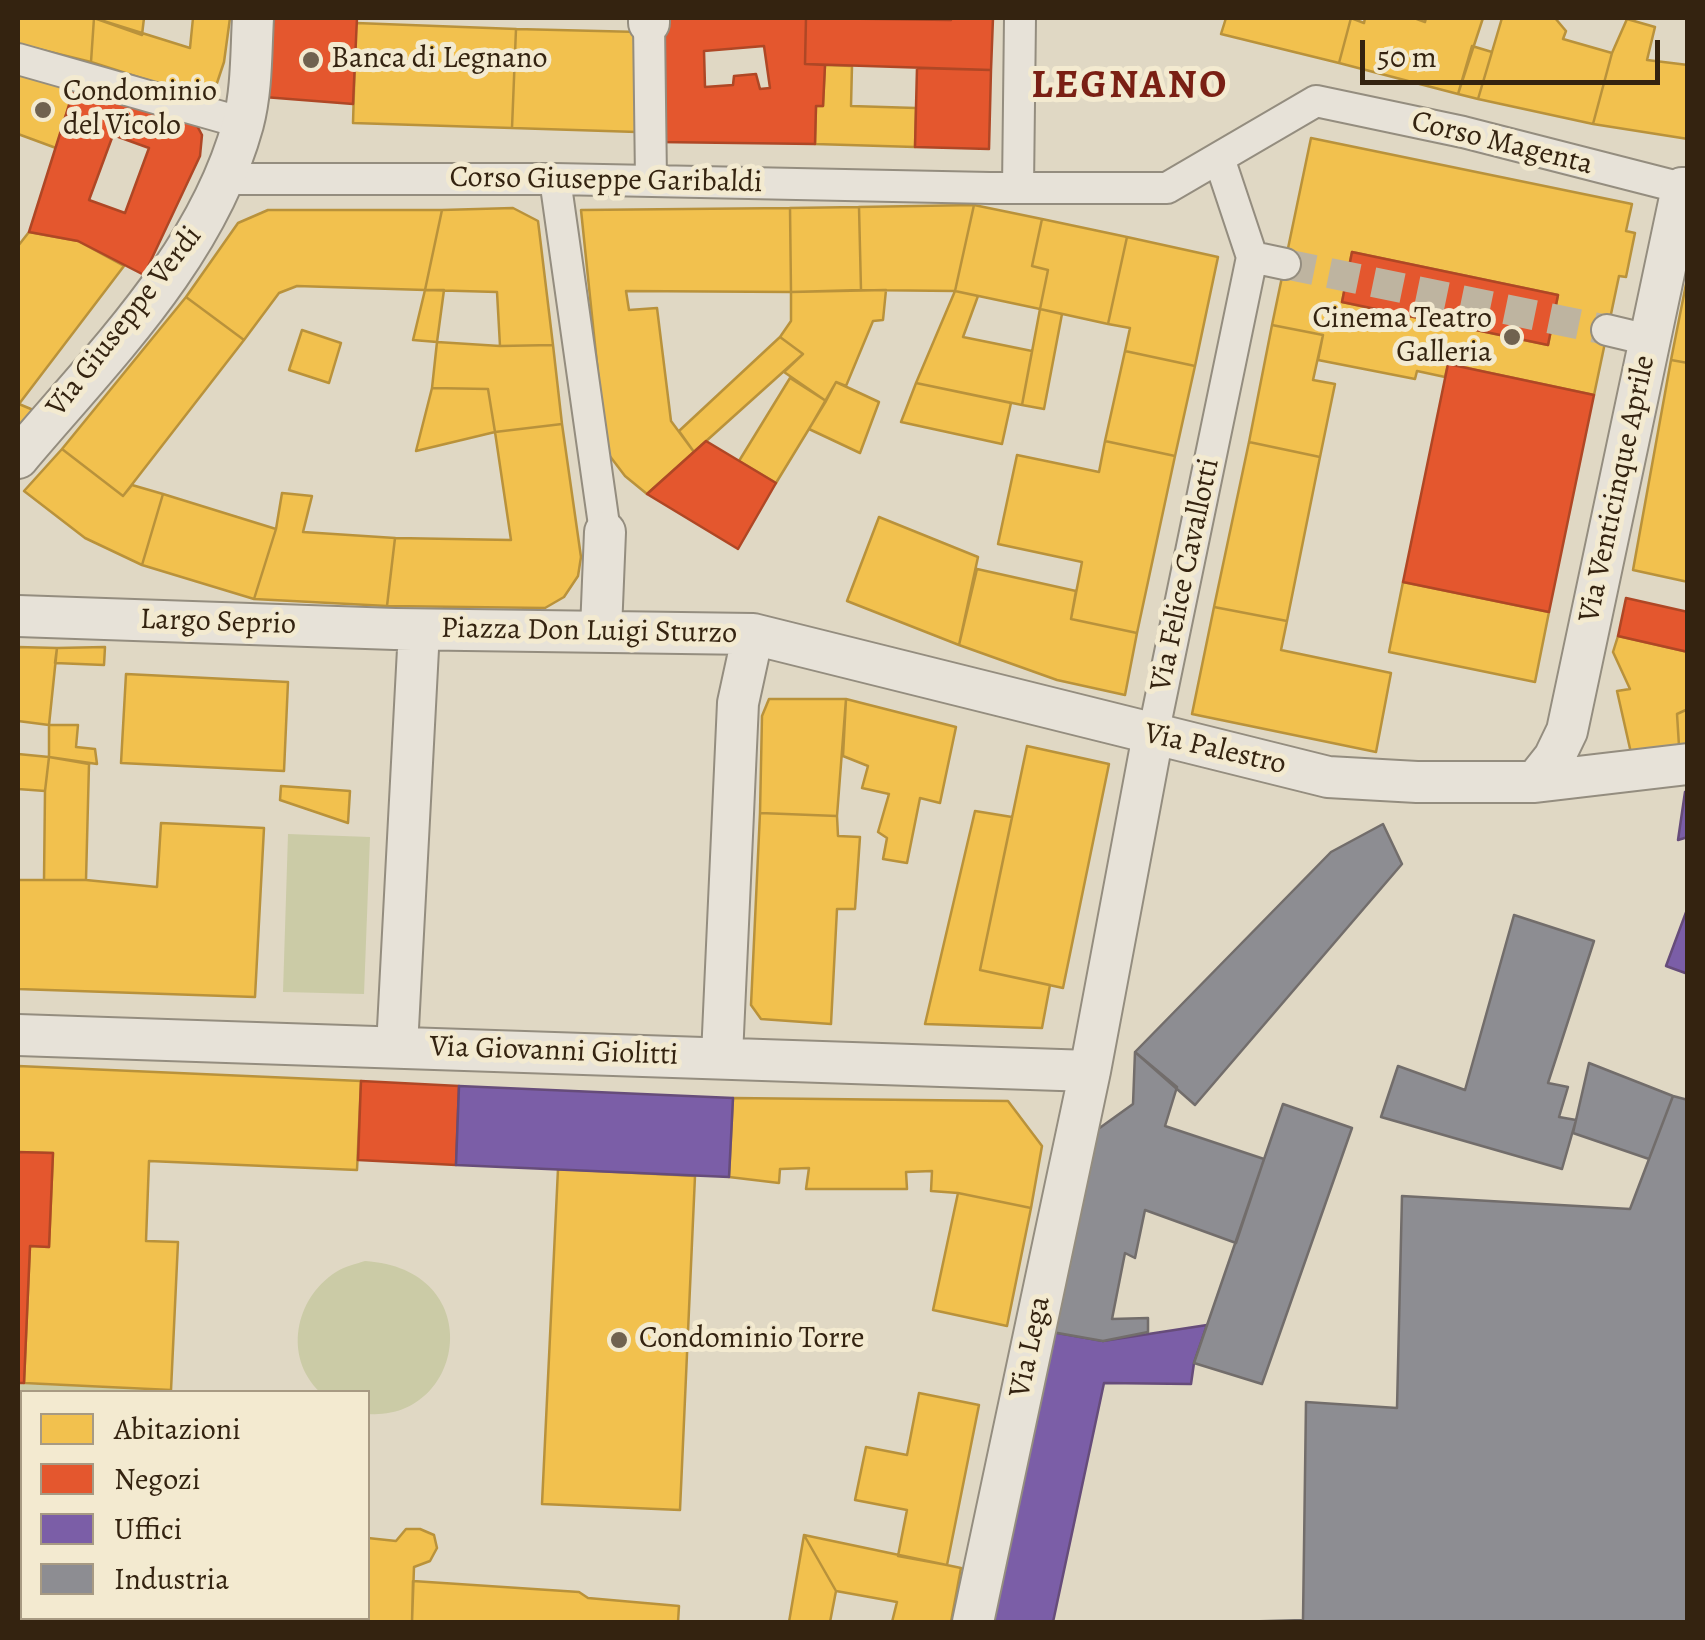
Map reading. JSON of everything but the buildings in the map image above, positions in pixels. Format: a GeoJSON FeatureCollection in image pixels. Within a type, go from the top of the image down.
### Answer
{"type":"FeatureCollection","features":[{"type":"Feature","properties":{"kind":"street","name":"Via Giuseppe Verdi"},"geometry":{"type":"LineString","coordinates":[[18,458],[150,300],[203,224],[243,123],[253,18]]}},
{"type":"Feature","properties":{"kind":"street"},"geometry":{"type":"LineString","coordinates":[[1004,188],[1020,18]]}},
{"type":"Feature","properties":{"kind":"street"},"geometry":{"type":"LineString","coordinates":[[650,20],[651,180]]}},
{"type":"Feature","properties":{"kind":"street"},"geometry":{"type":"LineString","coordinates":[[18,59],[243,123]]}},
{"type":"Feature","properties":{"kind":"street","name":"Corso Giuseppe Garibaldi"},"geometry":{"type":"LineString","coordinates":[[223,179],[555,178],[1166,188],[1316,101]]}},
{"type":"Feature","properties":{"kind":"street","name":"Corso Magenta"},"geometry":{"type":"LineString","coordinates":[[1316,101],[1463,132],[1684,188]]}},
{"type":"Feature","properties":{"kind":"street"},"geometry":{"type":"LineString","coordinates":[[1220,158],[1252,256],[1285,264]]}},
{"type":"Feature","properties":{"kind":"street"},"geometry":{"type":"LineString","coordinates":[[555,178],[604,532],[601,630]]}},
{"type":"Feature","properties":{"kind":"street","name":"Via Venticinque Aprile"},"geometry":{"type":"LineString","coordinates":[[1535,782],[1554,758],[1567,731],[1684,188]]}},
{"type":"Feature","properties":{"kind":"street","name":"Via Felice Cavallotti"},"geometry":{"type":"LineString","coordinates":[[1090,1071],[1153,735],[1252,256]]}},
{"type":"Feature","properties":{"kind":"street"},"geometry":{"type":"LineString","coordinates":[[1608,330],[1649,340]]}},
{"type":"Feature","properties":{"kind":"street","name":"Largo Seprio"},"geometry":{"type":"LineString","coordinates":[[18,616],[419,630]]}},
{"type":"Feature","properties":{"kind":"street","name":"Piazza Don Luigi Sturzo"},"geometry":{"type":"LineString","coordinates":[[397,1047],[419,630],[753,634],[738,702],[722,1056]]}},
{"type":"Feature","properties":{"kind":"street","name":"Via Palestro"},"geometry":{"type":"LineString","coordinates":[[753,634],[1328,776],[1417,782],[1535,782],[1688,764]]}},
{"type":"Feature","properties":{"kind":"street","name":"Via Giovanni Giolitti"},"geometry":{"type":"LineString","coordinates":[[18,1035],[1090,1071]]}},
{"type":"Feature","properties":{"kind":"street","name":"Via Lega"},"geometry":{"type":"LineString","coordinates":[[973,1622],[1090,1071]]}},
{"type":"Feature","properties":{"kind":"green space"},"geometry":{"type":"Polygon","coordinates":[[[288,834],[370,837],[364,994],[283,992],[288,834]]]}},
{"type":"Feature","properties":{"kind":"green space"},"geometry":{"type":"Polygon","coordinates":[[[365,1261],[405,1270],[432,1289],[447,1315],[450,1343],[443,1371],[426,1394],[401,1410],[370,1414],[370,1390],[318,1390],[301,1362],[298,1346],[303,1312],[322,1283],[365,1261]]]}},
{"type":"Feature","properties":{"kind":"green space"},"geometry":{"type":"Polygon","coordinates":[[[18,1384],[171,1390],[20,1390],[18,1522],[18,1384]]]}},
{"type":"Feature","properties":{"kind":"tunnel"},"geometry":{"type":"LineString","coordinates":[[1285,264],[1607,330]]}},
{"type":"Feature","properties":{"kind":"place","name":"Banca di Legnano"},"geometry":{"type":"Point","coordinates":[311,60]}},
{"type":"Feature","properties":{"kind":"place","name":"Condominio del Vicolo"},"geometry":{"type":"Point","coordinates":[43,110]}},
{"type":"Feature","properties":{"kind":"place","name":"Cinema Teatro Galleria"},"geometry":{"type":"Point","coordinates":[1512,337]}},
{"type":"Feature","properties":{"kind":"place","name":"Condominio Torre"},"geometry":{"type":"Point","coordinates":[619,1340]}},
{"type":"Feature","properties":{"kind":"district","name":"LEGNANO"},"geometry":{"type":"Point","coordinates":[1130,87]}}]}
